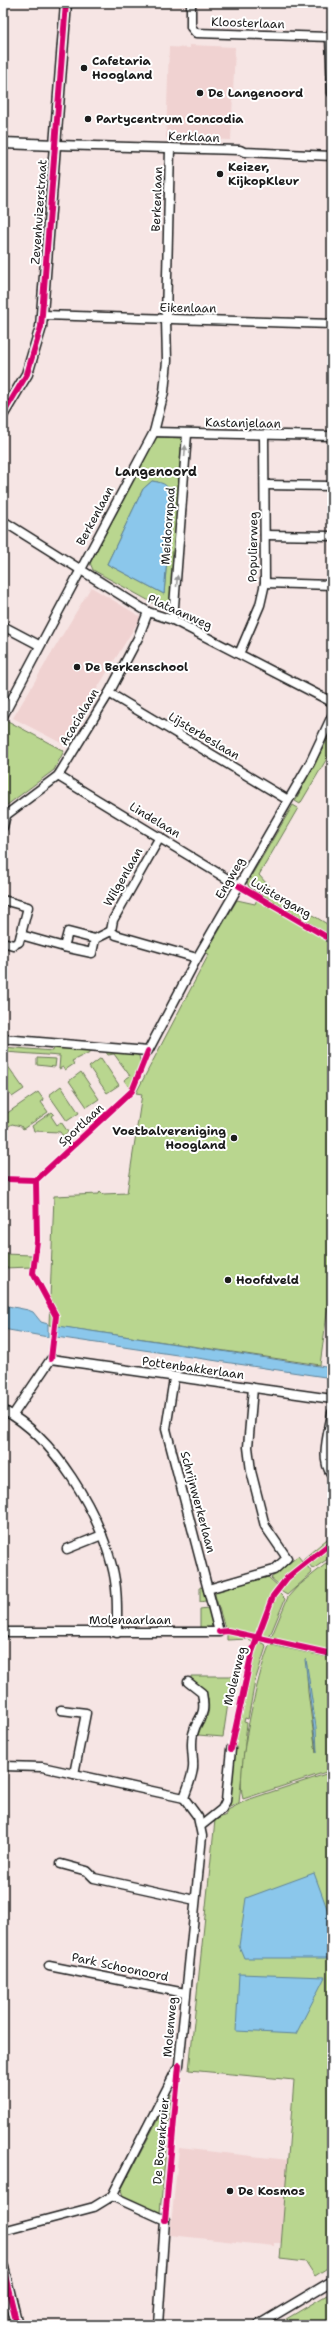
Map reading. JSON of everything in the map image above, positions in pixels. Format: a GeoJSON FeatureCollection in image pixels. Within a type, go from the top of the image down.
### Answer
{"type":"FeatureCollection","features":[{"type":"Feature","properties":{"kind":"street","name":"Zevenhuizerstraat"},"geometry":{"type":"LineString","coordinates":[[3,414],[31,364],[43,315],[66,3]]}},
{"type":"Feature","properties":{"kind":"street","name":"Kloosterlaan"},"geometry":{"type":"LineString","coordinates":[[191,3],[191,27],[196,33],[331,34]]}},
{"type":"Feature","properties":{"kind":"street"},"geometry":{"type":"LineString","coordinates":[[331,34],[332,93]]}},
{"type":"Feature","properties":{"kind":"street"},"geometry":{"type":"LineString","coordinates":[[3,143],[56,145]]}},
{"type":"Feature","properties":{"kind":"street","name":"Kerklaan"},"geometry":{"type":"LineString","coordinates":[[56,145],[170,148],[332,156]]}},
{"type":"Feature","properties":{"kind":"street","name":"Berkenlaan"},"geometry":{"type":"LineString","coordinates":[[3,716],[154,432],[164,392],[167,361],[166,320],[170,148]]}},
{"type":"Feature","properties":{"kind":"street","name":"Eikenlaan"},"geometry":{"type":"LineString","coordinates":[[43,315],[332,324]]}},
{"type":"Feature","properties":{"kind":"street","name":"Kastanjelaan"},"geometry":{"type":"LineString","coordinates":[[154,432],[187,434],[332,436]]}},
{"type":"Feature","properties":{"kind":"street","name":"Meidoornpad"},"geometry":{"type":"LineString","coordinates":[[174,620],[187,434]]}},
{"type":"Feature","properties":{"kind":"street","name":"Populierweg"},"geometry":{"type":"LineString","coordinates":[[239,654],[260,605],[265,583],[264,435]]}},
{"type":"Feature","properties":{"kind":"street"},"geometry":{"type":"LineString","coordinates":[[265,485],[332,486]]}},
{"type":"Feature","properties":{"kind":"street","name":"Plataanweg"},"geometry":{"type":"LineString","coordinates":[[3,521],[148,612],[174,620],[332,702]]}},
{"type":"Feature","properties":{"kind":"street"},"geometry":{"type":"LineString","coordinates":[[265,535],[332,536]]}},
{"type":"Feature","properties":{"kind":"street"},"geometry":{"type":"LineString","coordinates":[[265,583],[332,585]]}},
{"type":"Feature","properties":{"kind":"street","name":"Acacialaan"},"geometry":{"type":"LineString","coordinates":[[5,815],[58,776],[108,693],[138,638],[148,612]]}},
{"type":"Feature","properties":{"kind":"street"},"geometry":{"type":"LineString","coordinates":[[3,626],[39,646]]}},
{"type":"Feature","properties":{"kind":"street","name":"Lijsterbeslaan"},"geometry":{"type":"LineString","coordinates":[[108,693],[288,800]]}},
{"type":"Feature","properties":{"kind":"street","name":"Engweg"},"geometry":{"type":"LineString","coordinates":[[3,1038],[148,1051],[197,958],[310,763],[332,716]]}},
{"type":"Feature","properties":{"kind":"street","name":"Lindelaan"},"geometry":{"type":"LineString","coordinates":[[58,776],[239,886]]}},
{"type":"Feature","properties":{"kind":"street"},"geometry":{"type":"LineString","coordinates":[[3,827],[5,815]]}},
{"type":"Feature","properties":{"kind":"street","name":"Wilgenlaan"},"geometry":{"type":"LineString","coordinates":[[111,931],[113,920],[160,837]]}},
{"type":"Feature","properties":{"kind":"street"},"geometry":{"type":"LineString","coordinates":[[3,900],[28,907],[17,945],[3,942]]}},
{"type":"Feature","properties":{"kind":"street"},"geometry":{"type":"LineString","coordinates":[[64,946],[68,932],[95,939],[111,931],[116,935],[197,958]]}},
{"type":"Feature","properties":{"kind":"street"},"geometry":{"type":"LineString","coordinates":[[21,935],[92,954],[95,939]]}},
{"type":"Feature","properties":{"kind":"street","name":"Pottenbakkerlaan"},"geometry":{"type":"LineString","coordinates":[[13,1415],[51,1359],[332,1400]]}},
{"type":"Feature","properties":{"kind":"street","name":"Schrijnwerkerlaan"},"geometry":{"type":"LineString","coordinates":[[174,1378],[166,1429],[219,1632]]}},
{"type":"Feature","properties":{"kind":"street"},"geometry":{"type":"LineString","coordinates":[[208,1589],[274,1570],[287,1558],[265,1526],[251,1471],[248,1447],[253,1388]]}},
{"type":"Feature","properties":{"kind":"street"},"geometry":{"type":"LineString","coordinates":[[3,1410],[13,1415],[53,1452],[80,1491],[102,1535],[113,1573],[117,1598],[118,1632]]}},
{"type":"Feature","properties":{"kind":"street"},"geometry":{"type":"LineString","coordinates":[[332,1413],[325,1459],[327,1470],[332,1475]]}},
{"type":"Feature","properties":{"kind":"street"},"geometry":{"type":"LineString","coordinates":[[67,1550],[102,1535]]}},
{"type":"Feature","properties":{"kind":"street","name":"Molenaarlaan"},"geometry":{"type":"LineString","coordinates":[[3,1632],[219,1632]]}},
{"type":"Feature","properties":{"kind":"street","name":"Molenweg"},"geometry":{"type":"LineString","coordinates":[[184,1798],[193,1768],[191,1743],[193,1732],[202,1716],[204,1707],[202,1693],[188,1682]]}},
{"type":"Feature","properties":{"kind":"street"},"geometry":{"type":"LineString","coordinates":[[61,1710],[86,1713],[74,1774]]}},
{"type":"Feature","properties":{"kind":"street"},"geometry":{"type":"LineString","coordinates":[[3,1766],[30,1765],[184,1798],[202,1825],[222,1809],[226,1801],[232,1749]]}},
{"type":"Feature","properties":{"kind":"street","name":"Molenweg"},"geometry":{"type":"LineString","coordinates":[[112,2196],[179,2065],[202,1825]]}},
{"type":"Feature","properties":{"kind":"street"},"geometry":{"type":"LineString","coordinates":[[61,1864],[87,1871],[94,1878],[195,1900]]}},
{"type":"Feature","properties":{"kind":"street","name":"Park Schoonoord"},"geometry":{"type":"LineString","coordinates":[[49,1966],[185,1993]]}},
{"type":"Feature","properties":{"kind":"street"},"geometry":{"type":"LineString","coordinates":[[3,2232],[94,2207],[112,2196],[165,2220],[158,2325]]}},
{"type":"Feature","properties":{"kind":"street"},"geometry":{"type":"LineString","coordinates":[[3,2268],[5,2283],[17,2325]]}},
{"type":"Feature","properties":{"kind":"street"},"geometry":{"type":"LineString","coordinates":[[258,2325],[332,2281]]}},
{"type":"Feature","properties":{"kind":"shaded area","name":"De Langenoord"},"geometry":{"type":"Polygon","coordinates":[[[190,45],[235,47],[231,140],[166,138],[169,47],[190,48],[190,45]]]}},
{"type":"Feature","properties":{"kind":"shaded area","name":"De Berkenschool"},"geometry":{"type":"Polygon","coordinates":[[[91,587],[141,617],[63,744],[13,718],[91,587]]]}},
{"type":"Feature","properties":{"kind":"shaded area","name":"De Kosmos"},"geometry":{"type":"Polygon","coordinates":[[[179,2148],[289,2160],[281,2243],[274,2243],[274,2246],[170,2235],[179,2148]]]}},
{"type":"Feature","properties":{"kind":"green space"},"geometry":{"type":"Polygon","coordinates":[[[155,437],[182,438],[183,442],[170,606],[164,609],[93,570],[90,563],[155,437]],[[152,481],[143,489],[107,564],[164,594],[172,498],[158,482],[152,481]]]}},
{"type":"Feature","properties":{"kind":"green space"},"geometry":{"type":"Polygon","coordinates":[[[6,720],[64,751],[54,770],[3,808],[3,725],[6,720]]]}},
{"type":"Feature","properties":{"kind":"green space"},"geometry":{"type":"Polygon","coordinates":[[[332,731],[332,750],[300,804],[295,801],[332,731]]]}},
{"type":"Feature","properties":{"kind":"green space"},"geometry":{"type":"Polygon","coordinates":[[[293,805],[298,808],[259,875],[273,891],[332,927],[332,936],[249,887],[247,883],[293,805]]]}},
{"type":"Feature","properties":{"kind":"green space","name":"Voetbalvereniging Hoogland"},"geometry":{"type":"Polygon","coordinates":[[[257,899],[332,943],[332,1277],[320,1365],[49,1325],[54,1196],[99,1194],[100,1191],[103,1194],[127,1193],[142,1094],[136,1093],[209,954],[206,953],[237,900],[255,904],[257,899]]]}},
{"type":"Feature","properties":{"kind":"green space"},"geometry":{"type":"Polygon","coordinates":[[[54,1045],[98,1048],[72,1061],[74,1064],[65,1070],[63,1067],[59,1069],[60,1056],[5,1052],[3,1054],[3,1047],[53,1051],[54,1045]]]}},
{"type":"Feature","properties":{"kind":"green space"},"geometry":{"type":"Polygon","coordinates":[[[103,1048],[132,1051],[139,1056],[141,1066],[140,1074],[131,1090],[124,1080],[130,1076],[114,1054],[108,1055],[103,1048]]]}},
{"type":"Feature","properties":{"kind":"green space"},"geometry":{"type":"Polygon","coordinates":[[[37,1058],[56,1059],[55,1067],[37,1065],[37,1058]]]}},
{"type":"Feature","properties":{"kind":"green space"},"geometry":{"type":"Polygon","coordinates":[[[101,1058],[119,1085],[107,1093],[89,1067],[101,1058]]]}},
{"type":"Feature","properties":{"kind":"green space"},"geometry":{"type":"Polygon","coordinates":[[[5,1062],[24,1089],[12,1097],[3,1085],[3,1064],[5,1062]]]}},
{"type":"Feature","properties":{"kind":"green space"},"geometry":{"type":"Polygon","coordinates":[[[81,1072],[99,1099],[87,1107],[69,1081],[81,1072]]]}},
{"type":"Feature","properties":{"kind":"green space"},"geometry":{"type":"Polygon","coordinates":[[[61,1086],[79,1113],[67,1121],[49,1095],[61,1086]]]}},
{"type":"Feature","properties":{"kind":"green space"},"geometry":{"type":"Polygon","coordinates":[[[38,1092],[44,1100],[41,1102],[48,1112],[23,1129],[21,1126],[12,1124],[3,1130],[3,1116],[38,1092]]]}},
{"type":"Feature","properties":{"kind":"green space"},"geometry":{"type":"Polygon","coordinates":[[[52,1112],[54,1114],[51,1116],[57,1125],[61,1122],[68,1132],[63,1136],[60,1132],[34,1131],[32,1126],[52,1112]]]}},
{"type":"Feature","properties":{"kind":"green space"},"geometry":{"type":"Polygon","coordinates":[[[3,1254],[32,1255],[32,1267],[3,1268],[3,1254]]]}},
{"type":"Feature","properties":{"kind":"green space"},"geometry":{"type":"Polygon","coordinates":[[[332,1535],[332,1539],[304,1561],[303,1559],[332,1535]]]}},
{"type":"Feature","properties":{"kind":"green space"},"geometry":{"type":"Polygon","coordinates":[[[332,1544],[332,1556],[313,1569],[308,1563],[332,1544]]]}},
{"type":"Feature","properties":{"kind":"green space"},"geometry":{"type":"Polygon","coordinates":[[[298,1556],[303,1562],[279,1585],[271,1578],[298,1556]]]}},
{"type":"Feature","properties":{"kind":"green space"},"geometry":{"type":"Polygon","coordinates":[[[332,1559],[332,1652],[271,1638],[288,1597],[297,1587],[332,1559]]]}},
{"type":"Feature","properties":{"kind":"green space"},"geometry":{"type":"Polygon","coordinates":[[[306,1564],[312,1573],[287,1595],[279,1590],[306,1564]]]}},
{"type":"Feature","properties":{"kind":"green space"},"geometry":{"type":"Polygon","coordinates":[[[268,1577],[278,1586],[269,1602],[257,1635],[225,1628],[215,1595],[217,1590],[268,1577]]]}},
{"type":"Feature","properties":{"kind":"green space"},"geometry":{"type":"Polygon","coordinates":[[[200,1587],[204,1588],[207,1600],[200,1602],[200,1587]]]}},
{"type":"Feature","properties":{"kind":"green space"},"geometry":{"type":"Polygon","coordinates":[[[278,1592],[285,1599],[269,1638],[260,1636],[278,1592]]]}},
{"type":"Feature","properties":{"kind":"green space"},"geometry":{"type":"Polygon","coordinates":[[[208,1608],[213,1623],[210,1628],[200,1629],[200,1609],[208,1608]]]}},
{"type":"Feature","properties":{"kind":"green space"},"geometry":{"type":"Polygon","coordinates":[[[227,1633],[253,1638],[254,1641],[253,1643],[248,1639],[227,1640],[227,1633]]]}},
{"type":"Feature","properties":{"kind":"green space"},"geometry":{"type":"Polygon","coordinates":[[[257,1641],[265,1644],[266,1647],[255,1681],[248,1719],[245,1718],[244,1722],[247,1723],[239,1803],[225,1809],[239,1713],[257,1641]]]}},
{"type":"Feature","properties":{"kind":"green space"},"geometry":{"type":"Polygon","coordinates":[[[272,1645],[332,1658],[332,1770],[243,1799],[241,1786],[245,1746],[259,1678],[269,1646],[272,1645]],[[306,1659],[308,1692],[316,1753],[306,1659]]]}},
{"type":"Feature","properties":{"kind":"green space"},"geometry":{"type":"Polygon","coordinates":[[[191,1676],[232,1676],[223,1737],[198,1735],[209,1708],[207,1694],[191,1683],[191,1676]]]}},
{"type":"Feature","properties":{"kind":"green space"},"geometry":{"type":"Polygon","coordinates":[[[332,1772],[332,2265],[315,2276],[306,2262],[280,2259],[294,2080],[189,2070],[215,1820],[226,1815],[226,1811],[247,1800],[332,1772]]]}},
{"type":"Feature","properties":{"kind":"green space"},"geometry":{"type":"Polygon","coordinates":[[[171,2094],[160,2213],[123,2196],[121,2190],[171,2094]]]}},
{"type":"Feature","properties":{"kind":"green space"},"geometry":{"type":"Polygon","coordinates":[[[332,2292],[332,2301],[329,2303],[332,2309],[332,2325],[276,2325],[332,2292]]]}},
{"type":"Feature","properties":{"kind":"water"},"geometry":{"type":"Polygon","coordinates":[[[152,481],[166,485],[172,498],[164,594],[107,564],[143,489],[152,481]]]}},
{"type":"Feature","properties":{"kind":"water"},"geometry":{"type":"Polygon","coordinates":[[[3,1305],[33,1312],[41,1322],[48,1324],[48,1337],[3,1329],[3,1305]]]}},
{"type":"Feature","properties":{"kind":"water"},"geometry":{"type":"Polygon","coordinates":[[[58,1326],[332,1368],[332,1378],[56,1337],[58,1326]]]}},
{"type":"Feature","properties":{"kind":"water"},"geometry":{"type":"Polygon","coordinates":[[[306,1659],[316,1727],[317,1753],[305,1660],[306,1659]]]}},
{"type":"Feature","properties":{"kind":"water"},"geometry":{"type":"Polygon","coordinates":[[[314,1873],[332,1922],[332,1958],[244,1958],[239,1946],[246,1898],[314,1873]]]}},
{"type":"Feature","properties":{"kind":"water"},"geometry":{"type":"Polygon","coordinates":[[[239,1974],[325,1977],[296,2034],[236,2031],[239,1974]]]}},
{"type":"Feature","properties":{"kind":"cycle path"},"geometry":{"type":"LineString","coordinates":[[3,414],[27,374],[41,327],[66,3]]}},
{"type":"Feature","properties":{"kind":"cycle path","name":"Luistergang"},"geometry":{"type":"LineString","coordinates":[[239,886],[332,940]]}},
{"type":"Feature","properties":{"kind":"cycle path","name":"Sportlaan"},"geometry":{"type":"LineString","coordinates":[[3,1179],[36,1180],[132,1091],[148,1051]]}},
{"type":"Feature","properties":{"kind":"cycle path"},"geometry":{"type":"LineString","coordinates":[[36,1180],[37,1241],[33,1273],[56,1316],[51,1359]]}},
{"type":"Feature","properties":{"kind":"cycle path"},"geometry":{"type":"LineString","coordinates":[[231,1749],[252,1652],[273,1596],[287,1578],[332,1542]]}},
{"type":"Feature","properties":{"kind":"cycle path"},"geometry":{"type":"LineString","coordinates":[[219,1632],[228,1631],[332,1654]]}},
{"type":"Feature","properties":{"kind":"cycle path","name":"De Bovenkruier"},"geometry":{"type":"LineString","coordinates":[[165,2220],[179,2065]]}},
{"type":"Feature","properties":{"kind":"cycle path"},"geometry":{"type":"LineString","coordinates":[[3,2267],[17,2325]]}},
{"type":"Feature","properties":{"kind":"place","name":"Cafetaria Hoogland"},"geometry":{"type":"Point","coordinates":[84,68]}},
{"type":"Feature","properties":{"kind":"place","name":"De Langenoord"},"geometry":{"type":"Point","coordinates":[200,93]}},
{"type":"Feature","properties":{"kind":"place","name":"Partycentrum Concodia"},"geometry":{"type":"Point","coordinates":[88,119]}},
{"type":"Feature","properties":{"kind":"place","name":"Keizer, KijkopKleur"},"geometry":{"type":"Point","coordinates":[220,174]}},
{"type":"Feature","properties":{"kind":"place","name":"De Berkenschool"},"geometry":{"type":"Point","coordinates":[77,667]}},
{"type":"Feature","properties":{"kind":"place","name":"Voetbalvereniging Hoogland"},"geometry":{"type":"Point","coordinates":[234,1138]}},
{"type":"Feature","properties":{"kind":"place","name":"Hoofdveld"},"geometry":{"type":"Point","coordinates":[228,1280]}},
{"type":"Feature","properties":{"kind":"place","name":"De Kosmos"},"geometry":{"type":"Point","coordinates":[230,2191]}},
{"type":"Feature","properties":{"kind":"district","name":"Langenoord"},"geometry":{"type":"Point","coordinates":[156,471]}}]}
